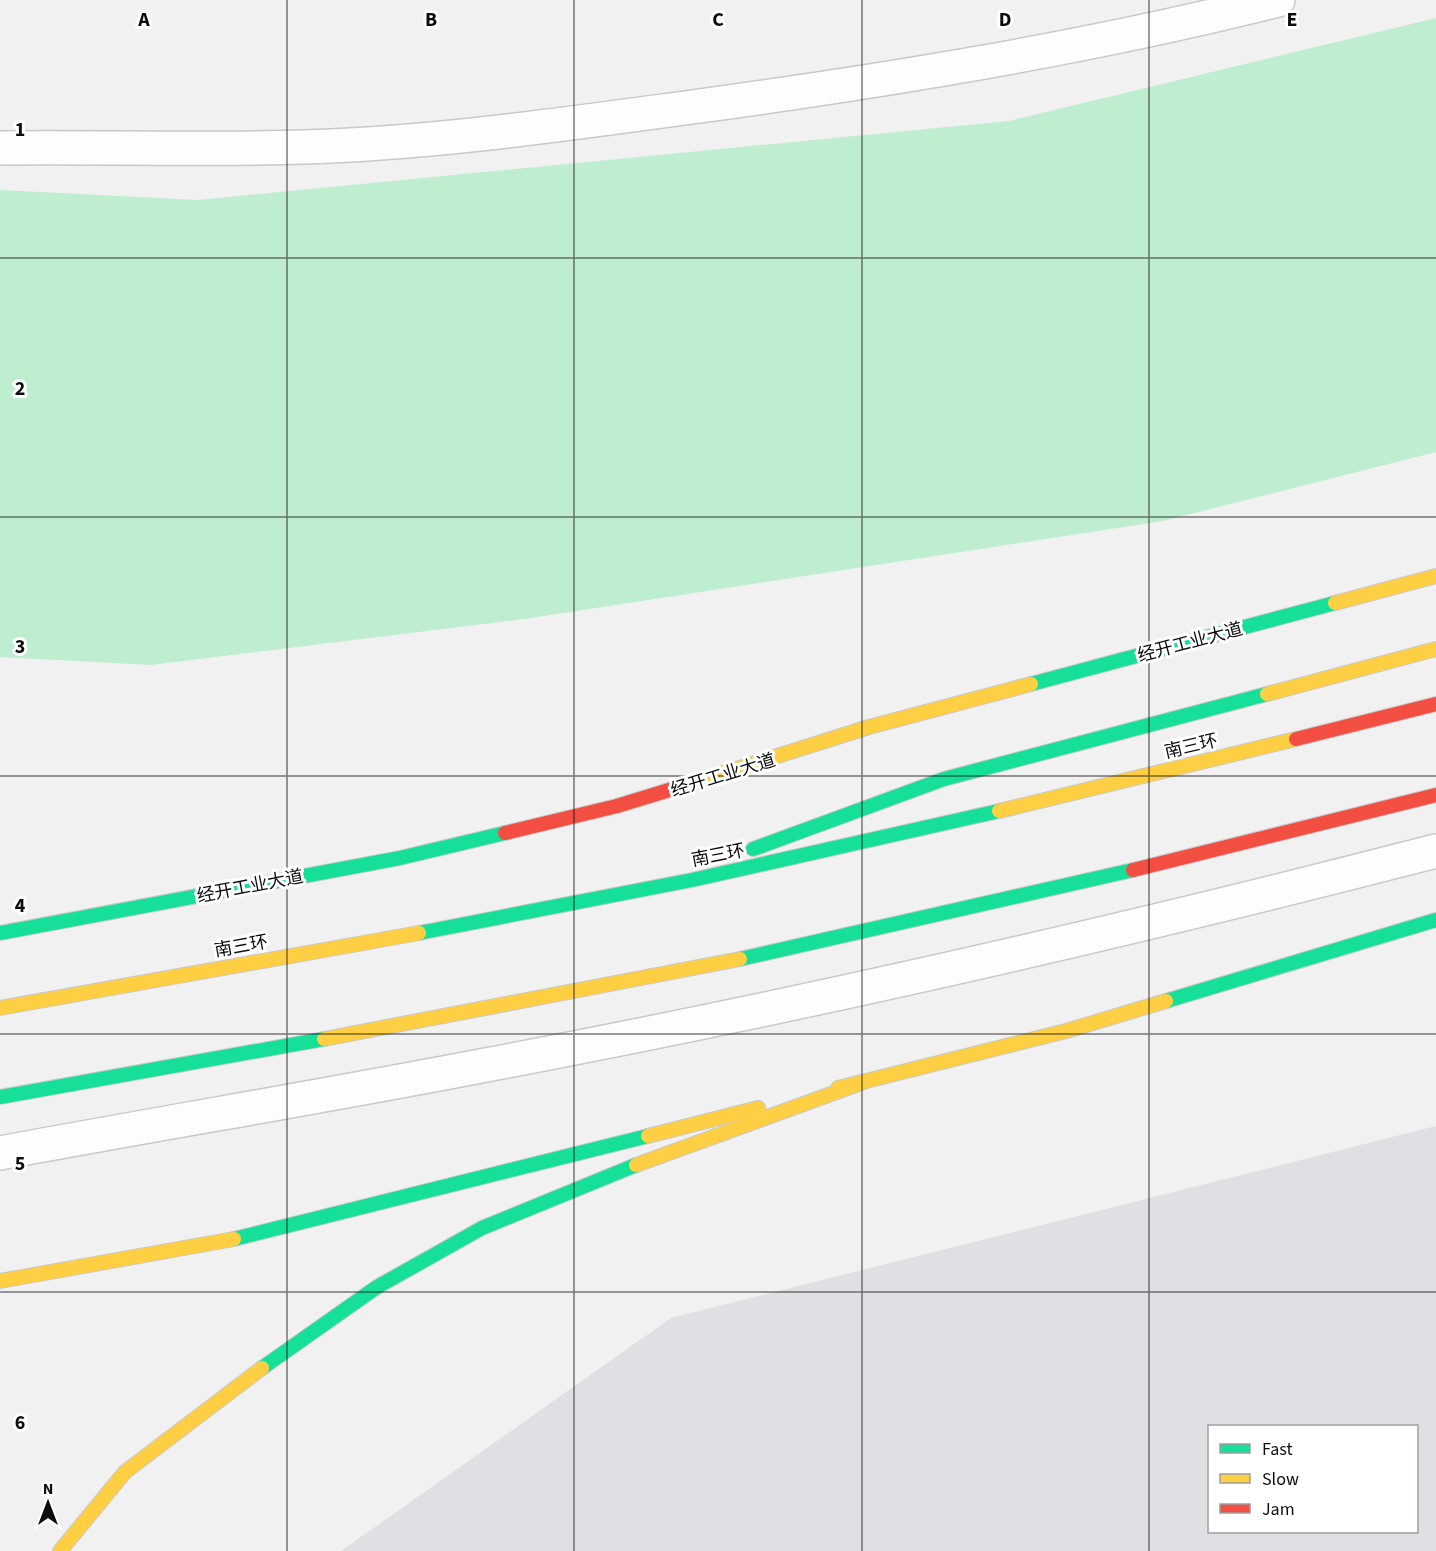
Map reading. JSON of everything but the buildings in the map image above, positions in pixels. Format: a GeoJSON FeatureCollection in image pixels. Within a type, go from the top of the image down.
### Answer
{"type":"FeatureCollection","features":[{"type":"Feature","properties":{"kind":"main road","name":"经开工业大道"},"geometry":{"type":"LineString","coordinates":[[0,933],[400,858],[617,807],[869,727],[1436,576]]}},
{"type":"Feature","properties":{"kind":"main road"},"geometry":{"type":"LineString","coordinates":[[654,885],[944,779],[1436,649]]}},
{"type":"Feature","properties":{"kind":"main road","name":"南三环"},"geometry":{"type":"LineString","coordinates":[[0,1008],[462,925],[789,859],[1269,747],[1436,704]]}},
{"type":"Feature","properties":{"kind":"main road"},"geometry":{"type":"LineString","coordinates":[[0,1097],[478,1011],[796,947],[1290,832],[1436,795]]}},
{"type":"Feature","properties":{"kind":"main road"},"geometry":{"type":"LineString","coordinates":[[0,1281],[234,1239],[864,1082],[1066,1031],[1436,920]]}},
{"type":"Feature","properties":{"kind":"main road"},"geometry":{"type":"LineString","coordinates":[[60,1551],[125,1472],[220,1397],[377,1287],[482,1228],[607,1176],[864,1082]]}},
{"type":"Feature","properties":{"kind":"street"},"geometry":{"type":"LineString","coordinates":[[0,148],[306,147],[523,130],[812,91],[1012,57],[1176,26],[1278,0]]}},
{"type":"Feature","properties":{"kind":"street"},"geometry":{"type":"LineString","coordinates":[[0,1153],[488,1065],[819,998],[1303,885],[1436,851]]}},
{"type":"Feature","properties":{"kind":"shaded area"},"geometry":{"type":"Polygon","coordinates":[[[1436,1126],[1436,1551],[341,1551],[671,1318],[1436,1126]]]}},
{"type":"Feature","properties":{"kind":"green space"},"geometry":{"type":"Polygon","coordinates":[[[1436,18],[1436,452],[1163,521],[524,619],[151,665],[0,657],[0,190],[197,200],[1009,121],[1436,18]]]}},
{"type":"Feature","properties":{"kind":"traffic: fast"},"geometry":{"type":"LineString","coordinates":[[1031,684],[1335,603]]}},
{"type":"Feature","properties":{"kind":"traffic: fast"},"geometry":{"type":"LineString","coordinates":[[753,849],[944,779],[1267,694]]}},
{"type":"Feature","properties":{"kind":"traffic: fast"},"geometry":{"type":"LineString","coordinates":[[419,933],[692,880],[999,811]]}},
{"type":"Feature","properties":{"kind":"traffic: fast"},"geometry":{"type":"LineString","coordinates":[[0,933],[400,858],[505,833]]}},
{"type":"Feature","properties":{"kind":"traffic: fast"},"geometry":{"type":"LineString","coordinates":[[740,959],[1133,870]]}},
{"type":"Feature","properties":{"kind":"traffic: fast"},"geometry":{"type":"LineString","coordinates":[[1166,1001],[1436,920]]}},
{"type":"Feature","properties":{"kind":"traffic: fast"},"geometry":{"type":"LineString","coordinates":[[0,1097],[324,1039]]}},
{"type":"Feature","properties":{"kind":"traffic: fast"},"geometry":{"type":"LineString","coordinates":[[234,1239],[648,1136]]}},
{"type":"Feature","properties":{"kind":"traffic: fast"},"geometry":{"type":"LineString","coordinates":[[262,1368],[377,1287],[482,1228],[636,1165]]}},
{"type":"Feature","properties":{"kind":"traffic: slow"},"geometry":{"type":"LineString","coordinates":[[1335,603],[1436,576]]}},
{"type":"Feature","properties":{"kind":"traffic: slow"},"geometry":{"type":"LineString","coordinates":[[1267,694],[1436,649]]}},
{"type":"Feature","properties":{"kind":"traffic: slow"},"geometry":{"type":"LineString","coordinates":[[692,783],[869,727],[1031,684]]}},
{"type":"Feature","properties":{"kind":"traffic: slow"},"geometry":{"type":"LineString","coordinates":[[999,811],[1296,739]]}},
{"type":"Feature","properties":{"kind":"traffic: slow"},"geometry":{"type":"LineString","coordinates":[[0,1008],[419,933]]}},
{"type":"Feature","properties":{"kind":"traffic: slow"},"geometry":{"type":"LineString","coordinates":[[324,1039],[740,959]]}},
{"type":"Feature","properties":{"kind":"traffic: slow"},"geometry":{"type":"LineString","coordinates":[[838,1088],[1066,1031],[1166,1001]]}},
{"type":"Feature","properties":{"kind":"traffic: slow"},"geometry":{"type":"LineString","coordinates":[[636,1165],[864,1082]]}},
{"type":"Feature","properties":{"kind":"traffic: slow"},"geometry":{"type":"LineString","coordinates":[[648,1136],[758,1108]]}},
{"type":"Feature","properties":{"kind":"traffic: slow"},"geometry":{"type":"LineString","coordinates":[[0,1281],[234,1239]]}},
{"type":"Feature","properties":{"kind":"traffic: slow"},"geometry":{"type":"LineString","coordinates":[[60,1551],[125,1472],[262,1368]]}},
{"type":"Feature","properties":{"kind":"traffic: jam"},"geometry":{"type":"LineString","coordinates":[[1296,739],[1436,704]]}},
{"type":"Feature","properties":{"kind":"traffic: jam"},"geometry":{"type":"LineString","coordinates":[[505,833],[617,806],[692,783]]}},
{"type":"Feature","properties":{"kind":"traffic: jam"},"geometry":{"type":"LineString","coordinates":[[1133,870],[1436,795]]}}]}
